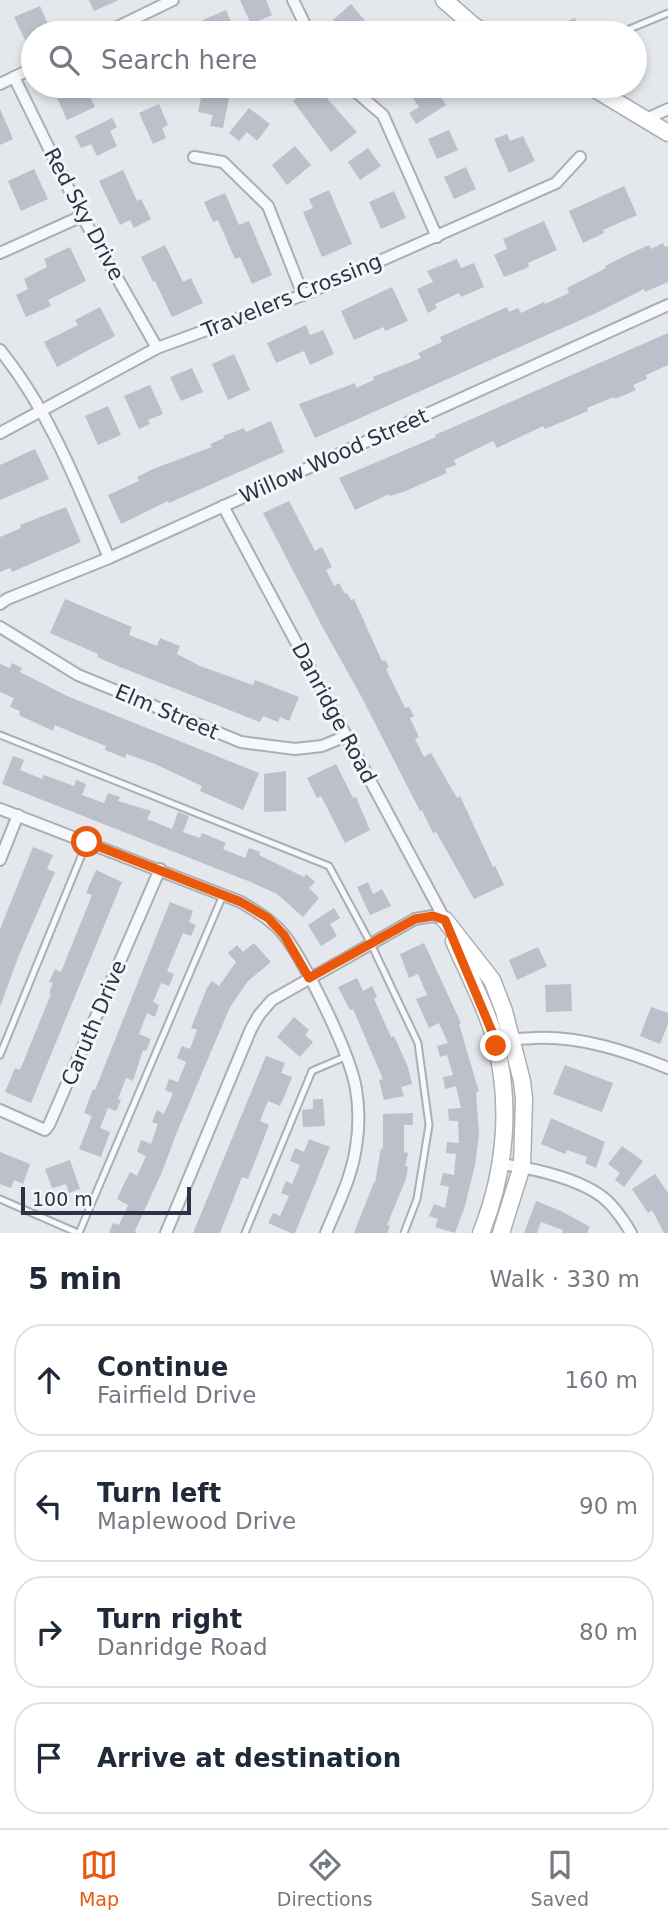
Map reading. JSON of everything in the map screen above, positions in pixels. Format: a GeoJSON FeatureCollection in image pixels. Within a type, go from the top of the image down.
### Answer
{"type":"FeatureCollection","features":[{"type":"Feature","properties":{"kind":"street"},"geometry":{"type":"LineString","coordinates":[[130,21],[173,0]]}},
{"type":"Feature","properties":{"kind":"street"},"geometry":{"type":"LineString","coordinates":[[293,0],[303,21]]}},
{"type":"Feature","properties":{"kind":"street"},"geometry":{"type":"LineString","coordinates":[[444,0],[471,21]]}},
{"type":"Feature","properties":{"kind":"street"},"geometry":{"type":"LineString","coordinates":[[0,84],[21,74]]}},
{"type":"Feature","properties":{"kind":"street","name":"Red Sky Drive"},"geometry":{"type":"LineString","coordinates":[[14,77],[21,91]]}},
{"type":"Feature","properties":{"kind":"street","name":"Red Sky Drive"},"geometry":{"type":"LineString","coordinates":[[24,98],[82,216],[157,348]]}},
{"type":"Feature","properties":{"kind":"street"},"geometry":{"type":"LineString","coordinates":[[363,98],[383,115],[437,237]]}},
{"type":"Feature","properties":{"kind":"street"},"geometry":{"type":"LineString","coordinates":[[610,98],[668,133]]}},
{"type":"Feature","properties":{"kind":"street"},"geometry":{"type":"LineString","coordinates":[[646,119],[668,109]]}},
{"type":"Feature","properties":{"kind":"street"},"geometry":{"type":"LineString","coordinates":[[194,157],[223,162],[268,206],[303,295]]}},
{"type":"Feature","properties":{"kind":"street","name":"Travelers Crossing"},"geometry":{"type":"LineString","coordinates":[[0,433],[157,348],[303,295],[556,183],[580,157]]}},
{"type":"Feature","properties":{"kind":"street"},"geometry":{"type":"LineString","coordinates":[[0,253],[82,216]]}},
{"type":"Feature","properties":{"kind":"street","name":"Willow Wood Street"},"geometry":{"type":"LineString","coordinates":[[0,604],[108,558],[668,305]]}},
{"type":"Feature","properties":{"kind":"street"},"geometry":{"type":"LineString","coordinates":[[0,350],[42,412],[67,459],[108,558]]}},
{"type":"Feature","properties":{"kind":"street","name":"Danridge Road"},"geometry":{"type":"LineString","coordinates":[[223,506],[445,920],[493,1034],[504,1090],[503,1151],[493,1203],[481,1233]]}},
{"type":"Feature","properties":{"kind":"street","name":"Elm Street"},"geometry":{"type":"LineString","coordinates":[[0,627],[78,675],[241,742],[295,749],[322,746],[346,736]]}},
{"type":"Feature","properties":{"kind":"street"},"geometry":{"type":"LineString","coordinates":[[0,809],[241,902],[268,918],[284,935],[309,978],[347,1056],[356,1088],[356,1148],[346,1183],[326,1233]]}},
{"type":"Feature","properties":{"kind":"street"},"geometry":{"type":"LineString","coordinates":[[0,860],[18,815]]}},
{"type":"Feature","properties":{"kind":"street","name":"Caruth Drive"},"geometry":{"type":"LineString","coordinates":[[0,1110],[45,1130],[50,1125],[159,869]]}},
{"type":"Feature","properties":{"kind":"street"},"geometry":{"type":"LineString","coordinates":[[166,1233],[259,1015],[272,1000],[415,919],[433,916],[445,920]]}},
{"type":"Feature","properties":{"kind":"street","name":"Danridge Road"},"geometry":{"type":"LineString","coordinates":[[445,920],[492,980],[522,1081],[522,1166],[501,1233]]}},
{"type":"Feature","properties":{"kind":"street"},"geometry":{"type":"LineString","coordinates":[[496,1046],[512,1040],[551,1037],[578,1039],[647,1059],[668,1068]]}},
{"type":"Feature","properties":{"kind":"street"},"geometry":{"type":"LineString","coordinates":[[500,1164],[522,1166],[565,1179],[594,1192],[611,1204],[631,1233]]}},
{"type":"Feature","properties":{"kind":"lane"},"geometry":{"type":"LineString","coordinates":[[647,22],[668,13]]}},
{"type":"Feature","properties":{"kind":"lane"},"geometry":{"type":"LineString","coordinates":[[0,735],[329,866],[418,1043],[429,1125],[417,1199],[404,1233]]}},
{"type":"Feature","properties":{"kind":"lane"},"geometry":{"type":"LineString","coordinates":[[0,1055],[87,842]]}},
{"type":"Feature","properties":{"kind":"lane"},"geometry":{"type":"LineString","coordinates":[[0,1199],[78,1233],[223,895]]}},
{"type":"Feature","properties":{"kind":"lane"},"geometry":{"type":"LineString","coordinates":[[245,1233],[312,1071],[347,1056]]}},
{"type":"Feature","properties":{"kind":"building"},"geometry":{"type":"Polygon","coordinates":[[[89,0],[119,0],[94,11],[89,0]]]}},
{"type":"Feature","properties":{"kind":"building"},"geometry":{"type":"Polygon","coordinates":[[[240,0],[266,0],[272,15],[258,21],[250,21],[240,0]]]}},
{"type":"Feature","properties":{"kind":"building"},"geometry":{"type":"Polygon","coordinates":[[[351,4],[365,21],[334,21],[351,4]]]}},
{"type":"Feature","properties":{"kind":"building"},"geometry":{"type":"Polygon","coordinates":[[[40,6],[47,21],[21,21],[21,32],[14,17],[40,6]]]}},
{"type":"Feature","properties":{"kind":"building"},"geometry":{"type":"Polygon","coordinates":[[[226,10],[231,21],[203,21],[226,10]]]}},
{"type":"Feature","properties":{"kind":"building"},"geometry":{"type":"Polygon","coordinates":[[[57,98],[91,98],[95,107],[67,120],[57,98]]]}},
{"type":"Feature","properties":{"kind":"building"},"geometry":{"type":"Polygon","coordinates":[[[201,98],[229,98],[223,128],[210,126],[213,115],[198,112],[201,98]]]}},
{"type":"Feature","properties":{"kind":"building"},"geometry":{"type":"Polygon","coordinates":[[[297,98],[327,98],[357,132],[331,152],[293,101],[297,98]]]}},
{"type":"Feature","properties":{"kind":"building"},"geometry":{"type":"Polygon","coordinates":[[[413,98],[442,98],[446,105],[416,124],[409,113],[419,107],[413,98]]]}},
{"type":"Feature","properties":{"kind":"building"},"geometry":{"type":"Polygon","coordinates":[[[159,104],[168,125],[162,128],[166,138],[153,144],[139,113],[159,104]]]}},
{"type":"Feature","properties":{"kind":"building"},"geometry":{"type":"Polygon","coordinates":[[[249,108],[270,124],[257,141],[247,132],[239,141],[229,133],[249,108]]]}},
{"type":"Feature","properties":{"kind":"building"},"geometry":{"type":"Polygon","coordinates":[[[0,109],[13,139],[0,145],[0,109]]]}},
{"type":"Feature","properties":{"kind":"building"},"geometry":{"type":"Polygon","coordinates":[[[112,118],[117,127],[110,131],[117,146],[97,156],[91,144],[81,148],[75,136],[112,118]]]}},
{"type":"Feature","properties":{"kind":"building"},"geometry":{"type":"Polygon","coordinates":[[[449,130],[458,150],[437,159],[428,139],[449,130]]]}},
{"type":"Feature","properties":{"kind":"building"},"geometry":{"type":"Polygon","coordinates":[[[507,134],[510,141],[523,136],[535,161],[509,173],[494,139],[507,134]]]}},
{"type":"Feature","properties":{"kind":"building"},"geometry":{"type":"Polygon","coordinates":[[[295,146],[311,165],[287,185],[272,165],[295,146]]]}},
{"type":"Feature","properties":{"kind":"building"},"geometry":{"type":"Polygon","coordinates":[[[368,148],[381,166],[360,180],[348,162],[368,148]]]}},
{"type":"Feature","properties":{"kind":"building"},"geometry":{"type":"Polygon","coordinates":[[[466,167],[476,189],[454,199],[444,177],[466,167]]]}},
{"type":"Feature","properties":{"kind":"building"},"geometry":{"type":"Polygon","coordinates":[[[34,169],[48,199],[21,211],[8,181],[34,169]]]}},
{"type":"Feature","properties":{"kind":"building"},"geometry":{"type":"Polygon","coordinates":[[[123,170],[137,201],[141,199],[151,219],[134,228],[130,220],[120,225],[99,181],[123,170]]]}},
{"type":"Feature","properties":{"kind":"building"},"geometry":{"type":"Polygon","coordinates":[[[624,186],[637,215],[603,230],[604,233],[583,243],[569,211],[624,186]]]}},
{"type":"Feature","properties":{"kind":"building"},"geometry":{"type":"Polygon","coordinates":[[[329,190],[352,244],[322,257],[303,212],[313,208],[309,199],[329,190]]]}},
{"type":"Feature","properties":{"kind":"building"},"geometry":{"type":"Polygon","coordinates":[[[394,191],[406,218],[381,229],[369,202],[394,191]]]}},
{"type":"Feature","properties":{"kind":"building"},"geometry":{"type":"Polygon","coordinates":[[[225,193],[239,225],[249,221],[272,275],[252,284],[240,257],[235,259],[218,220],[213,222],[204,202],[225,193]]]}},
{"type":"Feature","properties":{"kind":"building"},"geometry":{"type":"Polygon","coordinates":[[[544,221],[557,250],[528,263],[529,267],[504,277],[494,255],[507,249],[503,239],[544,221]]]}},
{"type":"Feature","properties":{"kind":"building"},"geometry":{"type":"Polygon","coordinates":[[[663,243],[665,247],[668,246],[668,282],[645,292],[644,289],[594,314],[315,438],[299,404],[355,383],[356,388],[374,380],[373,377],[421,358],[418,353],[442,342],[440,337],[507,307],[509,312],[518,308],[521,313],[544,302],[545,304],[569,293],[567,288],[606,268],[605,266],[649,245],[651,249],[663,243]]]}},
{"type":"Feature","properties":{"kind":"building"},"geometry":{"type":"Polygon","coordinates":[[[165,245],[183,282],[191,278],[203,303],[172,317],[141,257],[165,245]]]}},
{"type":"Feature","properties":{"kind":"building"},"geometry":{"type":"Polygon","coordinates":[[[70,247],[86,281],[48,300],[51,306],[26,317],[16,295],[28,289],[24,279],[47,267],[44,259],[70,247]]]}},
{"type":"Feature","properties":{"kind":"building"},"geometry":{"type":"Polygon","coordinates":[[[457,259],[461,268],[474,263],[484,287],[461,297],[459,293],[435,304],[437,308],[428,313],[417,289],[433,282],[427,271],[457,259]]]}},
{"type":"Feature","properties":{"kind":"building"},"geometry":{"type":"Polygon","coordinates":[[[392,287],[408,321],[385,331],[384,327],[354,340],[341,311],[392,287]]]}},
{"type":"Feature","properties":{"kind":"building"},"geometry":{"type":"Polygon","coordinates":[[[100,307],[115,336],[57,367],[44,342],[78,325],[75,320],[100,307]]]}},
{"type":"Feature","properties":{"kind":"building"},"geometry":{"type":"Polygon","coordinates":[[[306,325],[310,335],[323,330],[334,354],[310,365],[304,351],[276,363],[267,343],[306,325]]]}},
{"type":"Feature","properties":{"kind":"building"},"geometry":{"type":"Polygon","coordinates":[[[668,333],[668,365],[646,375],[647,379],[633,385],[636,390],[587,408],[588,411],[545,429],[543,426],[497,448],[493,441],[454,460],[456,465],[445,469],[447,473],[403,492],[389,494],[355,510],[339,478],[668,333]]]}},
{"type":"Feature","properties":{"kind":"building"},"geometry":{"type":"Polygon","coordinates":[[[234,354],[250,390],[228,400],[212,364],[234,354]]]}},
{"type":"Feature","properties":{"kind":"building"},"geometry":{"type":"Polygon","coordinates":[[[192,368],[203,392],[181,401],[170,377],[192,368]]]}},
{"type":"Feature","properties":{"kind":"building"},"geometry":{"type":"Polygon","coordinates":[[[150,385],[163,414],[148,420],[150,424],[139,429],[124,396],[150,385]]]}},
{"type":"Feature","properties":{"kind":"building"},"geometry":{"type":"Polygon","coordinates":[[[108,406],[121,435],[98,445],[85,416],[108,406]]]}},
{"type":"Feature","properties":{"kind":"building"},"geometry":{"type":"Polygon","coordinates":[[[271,421],[284,452],[121,524],[108,495],[139,481],[137,477],[153,469],[212,447],[210,444],[224,438],[223,436],[244,428],[246,432],[271,421]]]}},
{"type":"Feature","properties":{"kind":"building"},"geometry":{"type":"Polygon","coordinates":[[[35,449],[49,479],[0,500],[0,465],[35,449]]]}},
{"type":"Feature","properties":{"kind":"building"},"geometry":{"type":"Polygon","coordinates":[[[289,501],[315,551],[322,547],[332,567],[326,570],[334,586],[339,583],[345,594],[347,593],[351,600],[354,599],[382,661],[385,660],[389,667],[386,669],[405,708],[409,707],[414,716],[410,718],[419,737],[415,739],[424,757],[431,753],[457,798],[460,796],[504,885],[474,899],[436,832],[433,833],[422,810],[420,811],[263,513],[289,501]]]}},
{"type":"Feature","properties":{"kind":"building"},"geometry":{"type":"Polygon","coordinates":[[[66,507],[81,542],[12,572],[10,568],[0,572],[0,537],[21,528],[20,525],[66,507]]]}},
{"type":"Feature","properties":{"kind":"building"},"geometry":{"type":"Polygon","coordinates":[[[65,599],[132,627],[129,635],[157,646],[160,638],[180,646],[177,654],[200,666],[253,685],[255,680],[299,697],[289,721],[280,717],[278,722],[263,716],[260,722],[120,667],[50,633],[65,599]]]}},
{"type":"Feature","properties":{"kind":"building"},"geometry":{"type":"Polygon","coordinates":[[[12,663],[22,668],[20,672],[67,696],[259,773],[243,810],[200,791],[202,786],[155,764],[127,754],[125,758],[105,750],[106,746],[55,725],[53,731],[19,715],[20,711],[10,707],[14,698],[0,692],[0,664],[10,668],[12,663]]]}},
{"type":"Feature","properties":{"kind":"building"},"geometry":{"type":"Polygon","coordinates":[[[13,756],[24,760],[20,770],[42,779],[44,775],[74,786],[76,780],[86,784],[82,795],[104,803],[108,793],[120,797],[118,801],[151,811],[147,819],[172,829],[178,812],[189,816],[183,832],[200,838],[202,833],[226,843],[223,849],[245,858],[249,848],[304,877],[306,874],[315,882],[309,888],[319,898],[303,917],[277,894],[253,883],[2,784],[13,756]]]}},
{"type":"Feature","properties":{"kind":"building"},"geometry":{"type":"Polygon","coordinates":[[[336,764],[353,798],[356,797],[370,830],[345,843],[321,796],[317,798],[307,778],[336,764]]]}},
{"type":"Feature","properties":{"kind":"building"},"geometry":{"type":"Polygon","coordinates":[[[286,771],[286,811],[264,812],[264,774],[286,771]]]}},
{"type":"Feature","properties":{"kind":"building"},"geometry":{"type":"Polygon","coordinates":[[[33,847],[53,855],[47,869],[55,872],[0,1007],[0,929],[33,847]]]}},
{"type":"Feature","properties":{"kind":"building"},"geometry":{"type":"Polygon","coordinates":[[[96,870],[122,882],[31,1103],[5,1092],[15,1068],[20,1070],[51,994],[49,993],[53,983],[49,982],[55,969],[61,972],[92,895],[86,893],[96,870]]]}},
{"type":"Feature","properties":{"kind":"building"},"geometry":{"type":"Polygon","coordinates":[[[368,882],[373,894],[382,889],[391,906],[370,915],[357,887],[368,882]]]}},
{"type":"Feature","properties":{"kind":"building"},"geometry":{"type":"Polygon","coordinates":[[[170,902],[193,911],[189,922],[196,925],[191,936],[183,933],[167,971],[174,974],[169,986],[161,983],[153,1002],[159,1005],[155,1017],[147,1013],[139,1034],[151,1039],[146,1051],[143,1050],[133,1081],[126,1078],[116,1111],[108,1108],[100,1128],[110,1132],[101,1157],[79,1149],[92,1116],[84,1113],[170,902]]]}},
{"type":"Feature","properties":{"kind":"building"},"geometry":{"type":"Polygon","coordinates":[[[334,908],[340,918],[330,924],[337,936],[321,946],[308,925],[334,908]]]}},
{"type":"Feature","properties":{"kind":"building"},"geometry":{"type":"Polygon","coordinates":[[[254,943],[271,962],[248,981],[230,1007],[135,1231],[137,1233],[109,1233],[113,1223],[119,1225],[128,1205],[117,1199],[122,1188],[130,1172],[137,1176],[146,1156],[137,1152],[141,1140],[151,1144],[158,1124],[152,1122],[157,1110],[164,1114],[173,1093],[165,1090],[169,1079],[178,1082],[186,1062],[177,1058],[182,1046],[190,1049],[197,1030],[191,1028],[207,988],[212,981],[219,986],[236,962],[228,953],[237,945],[243,952],[254,943]]]}},
{"type":"Feature","properties":{"kind":"building"},"geometry":{"type":"Polygon","coordinates":[[[424,943],[461,1023],[459,1024],[479,1092],[476,1092],[479,1134],[475,1165],[455,1233],[435,1227],[438,1219],[429,1216],[434,1204],[445,1208],[449,1187],[440,1185],[443,1173],[454,1175],[456,1154],[446,1153],[447,1142],[459,1143],[458,1121],[449,1121],[448,1109],[461,1108],[456,1086],[445,1089],[443,1077],[453,1075],[447,1055],[440,1057],[437,1046],[448,1043],[439,1023],[429,1028],[416,999],[427,995],[418,974],[409,978],[400,954],[424,943]]]}},
{"type":"Feature","properties":{"kind":"building"},"geometry":{"type":"Polygon","coordinates":[[[538,947],[547,966],[517,980],[509,960],[538,947]]]}},
{"type":"Feature","properties":{"kind":"building"},"geometry":{"type":"Polygon","coordinates":[[[357,978],[363,991],[372,986],[377,997],[374,999],[408,1067],[412,1084],[401,1087],[404,1096],[384,1100],[379,1080],[383,1079],[353,1009],[350,1010],[338,987],[357,978]]]}},
{"type":"Feature","properties":{"kind":"building"},"geometry":{"type":"Polygon","coordinates":[[[571,984],[572,1011],[546,1012],[545,985],[571,984]]]}},
{"type":"Feature","properties":{"kind":"building"},"geometry":{"type":"Polygon","coordinates":[[[651,1007],[668,1013],[668,1024],[660,1044],[640,1036],[651,1007]]]}},
{"type":"Feature","properties":{"kind":"building"},"geometry":{"type":"Polygon","coordinates":[[[294,1017],[309,1030],[305,1035],[313,1042],[300,1057],[277,1037],[294,1017]]]}},
{"type":"Feature","properties":{"kind":"building"},"geometry":{"type":"Polygon","coordinates":[[[266,1056],[285,1063],[281,1073],[292,1077],[285,1095],[280,1106],[268,1101],[260,1121],[269,1125],[248,1179],[242,1177],[220,1233],[193,1233],[266,1056]]]}},
{"type":"Feature","properties":{"kind":"building"},"geometry":{"type":"Polygon","coordinates":[[[565,1065],[613,1083],[602,1112],[553,1094],[565,1065]]]}},
{"type":"Feature","properties":{"kind":"building"},"geometry":{"type":"Polygon","coordinates":[[[313,1099],[323,1099],[325,1126],[303,1127],[302,1110],[313,1109],[313,1099]]]}},
{"type":"Feature","properties":{"kind":"building"},"geometry":{"type":"Polygon","coordinates":[[[413,1113],[413,1125],[404,1125],[404,1152],[408,1153],[406,1179],[387,1225],[390,1226],[387,1233],[354,1233],[375,1183],[381,1148],[383,1149],[383,1114],[413,1113]]]}},
{"type":"Feature","properties":{"kind":"building"},"geometry":{"type":"Polygon","coordinates":[[[551,1118],[605,1142],[596,1168],[585,1163],[587,1157],[567,1150],[565,1154],[541,1144],[551,1118]]]}},
{"type":"Feature","properties":{"kind":"building"},"geometry":{"type":"Polygon","coordinates":[[[309,1139],[330,1147],[295,1233],[291,1233],[268,1223],[273,1213],[280,1216],[289,1196],[281,1193],[286,1181],[292,1184],[300,1165],[290,1161],[295,1148],[304,1152],[309,1139]]]}},
{"type":"Feature","properties":{"kind":"building"},"geometry":{"type":"Polygon","coordinates":[[[622,1146],[643,1161],[624,1187],[615,1180],[620,1173],[608,1164],[622,1146]]]}},
{"type":"Feature","properties":{"kind":"building"},"geometry":{"type":"Polygon","coordinates":[[[0,1152],[30,1164],[23,1184],[14,1180],[11,1188],[0,1184],[0,1152]]]}},
{"type":"Feature","properties":{"kind":"building"},"geometry":{"type":"Polygon","coordinates":[[[70,1160],[80,1189],[69,1193],[66,1184],[52,1188],[45,1169],[70,1160]]]}},
{"type":"Feature","properties":{"kind":"building"},"geometry":{"type":"Polygon","coordinates":[[[655,1174],[668,1193],[668,1233],[664,1233],[652,1210],[648,1213],[632,1189],[655,1174]]]}},
{"type":"Feature","properties":{"kind":"building"},"geometry":{"type":"Polygon","coordinates":[[[536,1201],[590,1227],[587,1233],[562,1233],[563,1230],[541,1222],[537,1233],[524,1233],[536,1201]]]}},
{"type":"Feature","properties":{"kind":"route"},"geometry":{"type":"LineString","coordinates":[[87,842],[241,902],[268,918],[284,935],[309,978],[415,919],[433,916],[445,920],[496,1046]]}}]}
